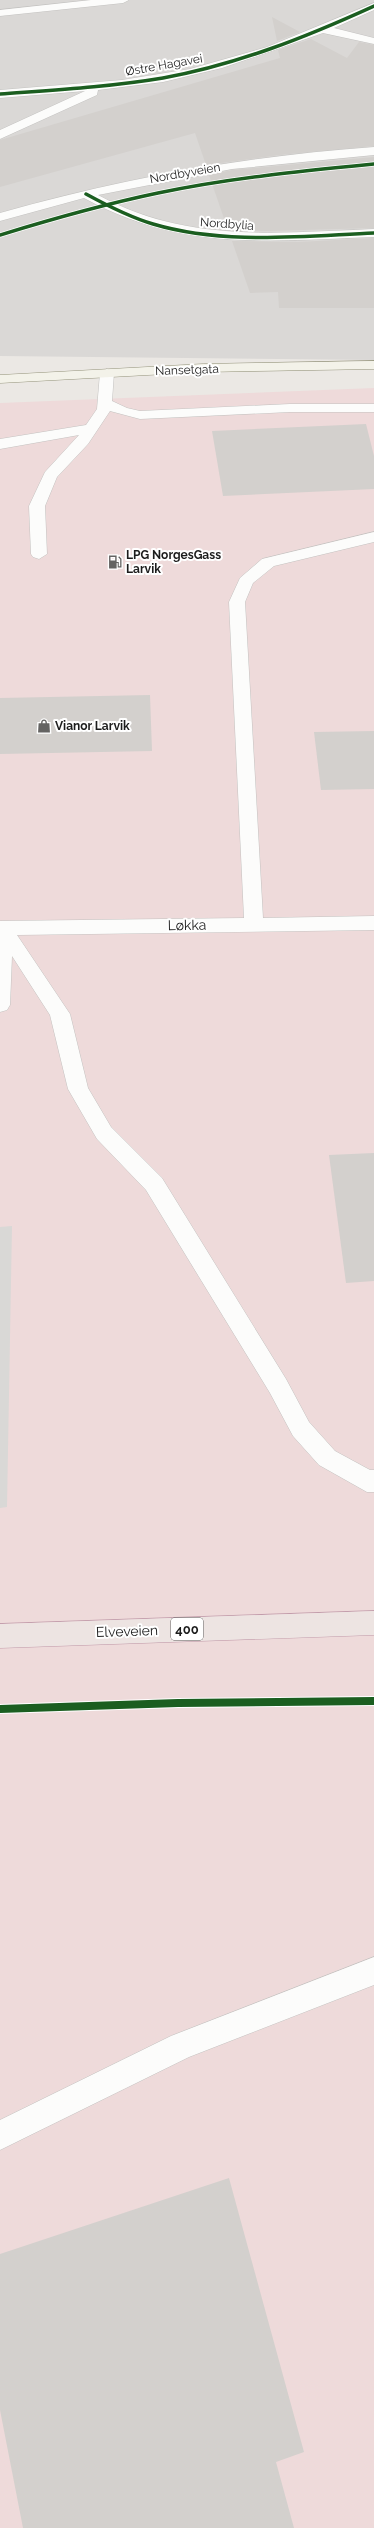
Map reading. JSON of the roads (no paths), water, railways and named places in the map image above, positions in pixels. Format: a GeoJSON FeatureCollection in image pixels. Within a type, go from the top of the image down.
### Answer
{"type":"FeatureCollection","features":[{"type":"Feature","properties":{"kind":"highway","name":"Elveveien"},"geometry":{"type":"LineString","coordinates":[[0,1636],[374,1623]]}},
{"type":"Feature","properties":{"kind":"main road","name":"Nansetgata"},"geometry":{"type":"LineString","coordinates":[[0,379],[203,368],[374,365]]}},
{"type":"Feature","properties":{"kind":"street"},"geometry":{"type":"LineString","coordinates":[[0,13],[123,0]]}},
{"type":"Feature","properties":{"kind":"street","name":"Østre Hagavei"},"geometry":{"type":"LineString","coordinates":[[0,94],[106,85],[163,78],[212,67],[325,30],[374,6]]}},
{"type":"Feature","properties":{"kind":"street"},"geometry":{"type":"LineString","coordinates":[[325,30],[374,41]]}},
{"type":"Feature","properties":{"kind":"street"},"geometry":{"type":"LineString","coordinates":[[0,135],[106,85]]}},
{"type":"Feature","properties":{"kind":"street","name":"Nordbyveien"},"geometry":{"type":"LineString","coordinates":[[0,217],[153,178],[282,158],[374,151]]}},
{"type":"Feature","properties":{"kind":"street","name":"Nordbylia"},"geometry":{"type":"LineString","coordinates":[[86,194],[131,219],[208,235],[255,237],[374,233]]}},
{"type":"Feature","properties":{"kind":"street"},"geometry":{"type":"LineString","coordinates":[[39,554],[37,506],[50,475],[83,441],[104,409],[107,373]]}},
{"type":"Feature","properties":{"kind":"street"},"geometry":{"type":"LineString","coordinates":[[104,402],[123,412],[140,415],[232,409],[374,408]]}},
{"type":"Feature","properties":{"kind":"street"},"geometry":{"type":"LineString","coordinates":[[0,444],[91,429]]}},
{"type":"Feature","properties":{"kind":"street"},"geometry":{"type":"LineString","coordinates":[[254,924],[237,602],[246,580],[268,562],[374,537]]}},
{"type":"Feature","properties":{"kind":"street","name":"Løkka"},"geometry":{"type":"LineString","coordinates":[[2,928],[374,922]]}},
{"type":"Feature","properties":{"kind":"street"},"geometry":{"type":"LineString","coordinates":[[0,1005],[2,928]]}},
{"type":"Feature","properties":{"kind":"street"},"geometry":{"type":"LineString","coordinates":[[2,928],[60,1014],[78,1089],[96,1120],[104,1133],[154,1184],[278,1386],[301,1428],[327,1458],[367,1481],[374,1481]]}},
{"type":"Feature","properties":{"kind":"street"},"geometry":{"type":"LineString","coordinates":[[0,2135],[181,2046],[374,1971]]}},
{"type":"Feature","properties":{"kind":"place","name":"LPG NorgesGass Larvik"},"geometry":{"type":"Point","coordinates":[115,562]}},
{"type":"Feature","properties":{"kind":"place","name":"Vianor Larvik"},"geometry":{"type":"Point","coordinates":[44,726]}}]}
